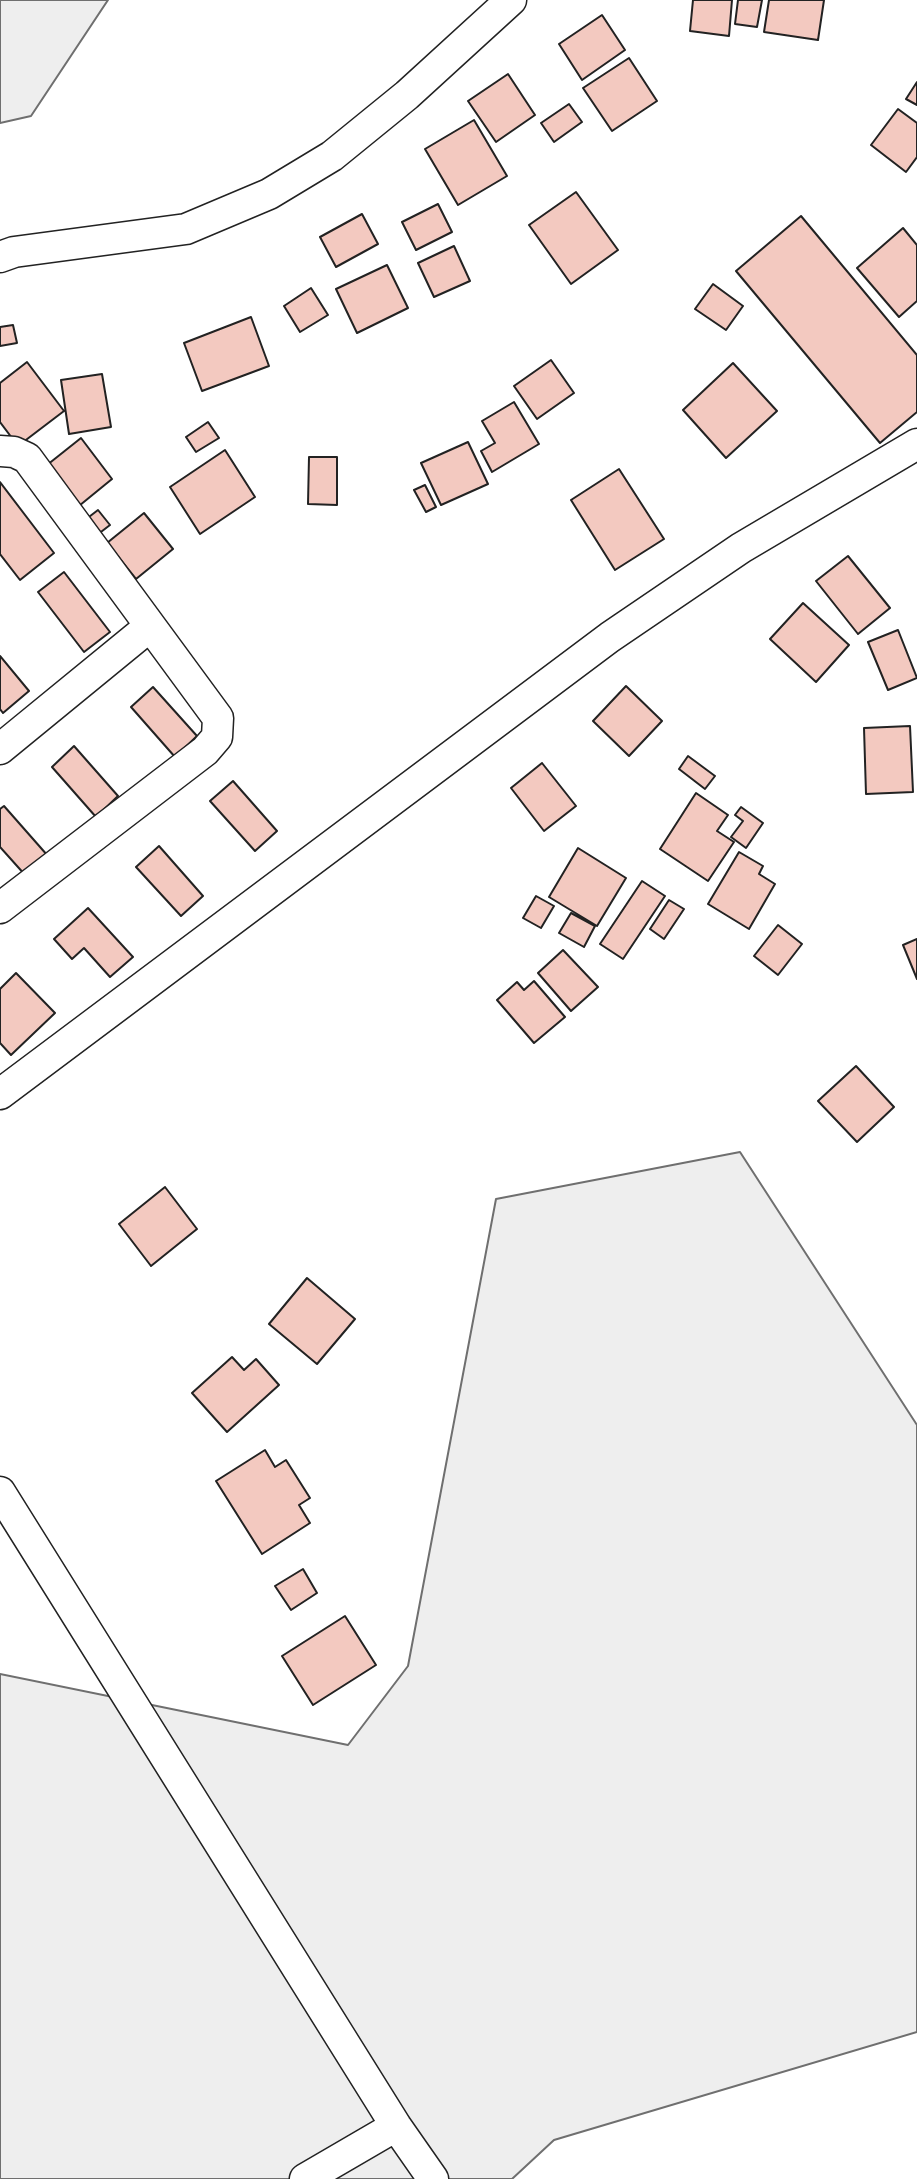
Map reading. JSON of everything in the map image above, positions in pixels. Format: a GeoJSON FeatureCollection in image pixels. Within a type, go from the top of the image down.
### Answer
{"type":"FeatureCollection","features":[{"type":"Feature","properties":{"kind":"street"},"geometry":{"type":"LineString","coordinates":[[0,257],[14,252],[186,229],[269,194],[332,156],[407,95],[511,0]]}},
{"type":"Feature","properties":{"kind":"street"},"geometry":{"type":"LineString","coordinates":[[0,1094],[610,637],[741,548],[917,444]]}},
{"type":"Feature","properties":{"kind":"street"},"geometry":{"type":"LineString","coordinates":[[0,452],[14,452],[27,458],[218,718],[217,737],[205,751],[0,908]]}},
{"type":"Feature","properties":{"kind":"street"},"geometry":{"type":"LineString","coordinates":[[0,749],[149,627]]}},
{"type":"Feature","properties":{"kind":"street"},"geometry":{"type":"LineString","coordinates":[[0,1492],[396,2126],[433,2179]]}},
{"type":"Feature","properties":{"kind":"street"},"geometry":{"type":"LineString","coordinates":[[304,2179],[396,2126]]}},
{"type":"Feature","properties":{"kind":"shaded area"},"geometry":{"type":"Polygon","coordinates":[[[0,0],[108,0],[31,116],[0,123],[0,0]]]}},
{"type":"Feature","properties":{"kind":"shaded area"},"geometry":{"type":"Polygon","coordinates":[[[740,1152],[917,1425],[917,2032],[554,2140],[512,2179],[0,2179],[0,1674],[348,1745],[408,1666],[496,1199],[740,1152]]]}},
{"type":"Feature","properties":{"kind":"building"},"geometry":{"type":"Polygon","coordinates":[[[693,0],[732,0],[729,36],[690,31],[693,0]]]}},
{"type":"Feature","properties":{"kind":"building"},"geometry":{"type":"Polygon","coordinates":[[[738,0],[762,0],[757,27],[735,24],[738,0]]]}},
{"type":"Feature","properties":{"kind":"building"},"geometry":{"type":"Polygon","coordinates":[[[769,0],[824,0],[818,40],[764,32],[769,0]]]}},
{"type":"Feature","properties":{"kind":"building"},"geometry":{"type":"Polygon","coordinates":[[[602,15],[625,50],[582,80],[559,44],[602,15]]]}},
{"type":"Feature","properties":{"kind":"building"},"geometry":{"type":"Polygon","coordinates":[[[629,58],[657,101],[612,131],[583,88],[629,58]]]}},
{"type":"Feature","properties":{"kind":"building"},"geometry":{"type":"Polygon","coordinates":[[[508,74],[535,115],[496,142],[468,101],[508,74]]]}},
{"type":"Feature","properties":{"kind":"building"},"geometry":{"type":"Polygon","coordinates":[[[917,82],[917,105],[906,99],[917,82]]]}},
{"type":"Feature","properties":{"kind":"building"},"geometry":{"type":"Polygon","coordinates":[[[569,104],[582,122],[554,142],[541,123],[569,104]]]}},
{"type":"Feature","properties":{"kind":"building"},"geometry":{"type":"Polygon","coordinates":[[[898,109],[917,123],[917,157],[906,172],[871,145],[898,109]]]}},
{"type":"Feature","properties":{"kind":"building"},"geometry":{"type":"Polygon","coordinates":[[[474,120],[507,176],[458,205],[425,149],[474,120]]]}},
{"type":"Feature","properties":{"kind":"building"},"geometry":{"type":"Polygon","coordinates":[[[576,192],[618,250],[571,284],[529,225],[576,192]]]}},
{"type":"Feature","properties":{"kind":"building"},"geometry":{"type":"Polygon","coordinates":[[[438,204],[452,232],[416,250],[402,222],[438,204]]]}},
{"type":"Feature","properties":{"kind":"building"},"geometry":{"type":"Polygon","coordinates":[[[362,214],[378,244],[336,267],[320,237],[362,214]]]}},
{"type":"Feature","properties":{"kind":"building"},"geometry":{"type":"Polygon","coordinates":[[[801,216],[917,355],[917,412],[880,443],[736,271],[801,216]]]}},
{"type":"Feature","properties":{"kind":"building"},"geometry":{"type":"Polygon","coordinates":[[[903,228],[917,245],[917,301],[899,317],[857,268],[903,228]]]}},
{"type":"Feature","properties":{"kind":"building"},"geometry":{"type":"Polygon","coordinates":[[[454,246],[470,281],[434,297],[418,263],[454,246]]]}},
{"type":"Feature","properties":{"kind":"building"},"geometry":{"type":"Polygon","coordinates":[[[387,265],[408,308],[357,333],[336,289],[387,265]]]}},
{"type":"Feature","properties":{"kind":"building"},"geometry":{"type":"Polygon","coordinates":[[[713,284],[743,306],[726,330],[695,309],[713,284]]]}},
{"type":"Feature","properties":{"kind":"building"},"geometry":{"type":"Polygon","coordinates":[[[311,288],[328,315],[300,332],[284,306],[311,288]]]}},
{"type":"Feature","properties":{"kind":"building"},"geometry":{"type":"Polygon","coordinates":[[[251,317],[269,366],[202,391],[184,343],[251,317]]]}},
{"type":"Feature","properties":{"kind":"building"},"geometry":{"type":"Polygon","coordinates":[[[13,325],[17,343],[0,346],[0,327],[13,325]]]}},
{"type":"Feature","properties":{"kind":"building"},"geometry":{"type":"Polygon","coordinates":[[[551,360],[574,393],[537,419],[514,386],[551,360]]]}},
{"type":"Feature","properties":{"kind":"building"},"geometry":{"type":"Polygon","coordinates":[[[27,362],[64,411],[18,446],[0,422],[0,383],[27,362]]]}},
{"type":"Feature","properties":{"kind":"building"},"geometry":{"type":"Polygon","coordinates":[[[733,363],[777,411],[726,458],[683,410],[733,363]]]}},
{"type":"Feature","properties":{"kind":"building"},"geometry":{"type":"Polygon","coordinates":[[[102,374],[111,427],[69,434],[61,380],[102,374]]]}},
{"type":"Feature","properties":{"kind":"building"},"geometry":{"type":"Polygon","coordinates":[[[514,402],[539,444],[492,472],[481,451],[495,443],[482,421],[514,402]]]}},
{"type":"Feature","properties":{"kind":"building"},"geometry":{"type":"Polygon","coordinates":[[[208,422],[219,438],[196,452],[186,437],[208,422]]]}},
{"type":"Feature","properties":{"kind":"building"},"geometry":{"type":"Polygon","coordinates":[[[81,438],[112,479],[74,510],[42,469],[81,438]]]}},
{"type":"Feature","properties":{"kind":"building"},"geometry":{"type":"Polygon","coordinates":[[[468,442],[488,484],[441,505],[421,463],[468,442]]]}},
{"type":"Feature","properties":{"kind":"building"},"geometry":{"type":"Polygon","coordinates":[[[225,450],[255,497],[200,534],[170,487],[225,450]]]}},
{"type":"Feature","properties":{"kind":"building"},"geometry":{"type":"Polygon","coordinates":[[[309,457],[337,457],[337,505],[308,504],[309,457]]]}},
{"type":"Feature","properties":{"kind":"building"},"geometry":{"type":"Polygon","coordinates":[[[619,469],[664,539],[615,570],[571,500],[619,469]]]}},
{"type":"Feature","properties":{"kind":"building"},"geometry":{"type":"Polygon","coordinates":[[[0,482],[54,553],[20,580],[0,554],[0,482]]]}},
{"type":"Feature","properties":{"kind":"building"},"geometry":{"type":"Polygon","coordinates":[[[425,485],[436,507],[426,512],[414,490],[425,485]]]}},
{"type":"Feature","properties":{"kind":"building"},"geometry":{"type":"Polygon","coordinates":[[[98,510],[110,525],[97,535],[85,520],[98,510]]]}},
{"type":"Feature","properties":{"kind":"building"},"geometry":{"type":"Polygon","coordinates":[[[144,513],[173,549],[136,579],[107,543],[144,513]]]}},
{"type":"Feature","properties":{"kind":"building"},"geometry":{"type":"Polygon","coordinates":[[[848,556],[890,608],[858,634],[816,581],[848,556]]]}},
{"type":"Feature","properties":{"kind":"building"},"geometry":{"type":"Polygon","coordinates":[[[64,572],[110,632],[84,652],[38,592],[64,572]]]}},
{"type":"Feature","properties":{"kind":"building"},"geometry":{"type":"Polygon","coordinates":[[[803,603],[849,645],[816,682],[770,639],[803,603]]]}},
{"type":"Feature","properties":{"kind":"building"},"geometry":{"type":"Polygon","coordinates":[[[898,630],[917,678],[888,690],[868,642],[898,630]]]}},
{"type":"Feature","properties":{"kind":"building"},"geometry":{"type":"Polygon","coordinates":[[[0,656],[29,691],[3,713],[0,709],[0,656]]]}},
{"type":"Feature","properties":{"kind":"building"},"geometry":{"type":"Polygon","coordinates":[[[626,686],[662,721],[629,756],[593,721],[626,686]]]}},
{"type":"Feature","properties":{"kind":"building"},"geometry":{"type":"Polygon","coordinates":[[[153,687],[197,736],[175,757],[131,707],[153,687]]]}},
{"type":"Feature","properties":{"kind":"building"},"geometry":{"type":"Polygon","coordinates":[[[910,726],[913,792],[866,794],[864,728],[910,726]]]}},
{"type":"Feature","properties":{"kind":"building"},"geometry":{"type":"Polygon","coordinates":[[[74,746],[118,796],[96,817],[52,767],[74,746]]]}},
{"type":"Feature","properties":{"kind":"building"},"geometry":{"type":"Polygon","coordinates":[[[688,756],[715,776],[705,789],[679,769],[688,756]]]}},
{"type":"Feature","properties":{"kind":"building"},"geometry":{"type":"Polygon","coordinates":[[[542,763],[576,806],[544,831],[511,788],[542,763]]]}},
{"type":"Feature","properties":{"kind":"building"},"geometry":{"type":"Polygon","coordinates":[[[233,781],[277,831],[255,851],[210,801],[233,781]]]}},
{"type":"Feature","properties":{"kind":"building"},"geometry":{"type":"Polygon","coordinates":[[[696,793],[728,815],[717,831],[734,842],[708,881],[660,849],[696,793]]]}},
{"type":"Feature","properties":{"kind":"building"},"geometry":{"type":"Polygon","coordinates":[[[4,806],[48,856],[26,876],[0,847],[0,809],[4,806]]]}},
{"type":"Feature","properties":{"kind":"building"},"geometry":{"type":"Polygon","coordinates":[[[741,807],[763,823],[746,848],[731,837],[743,821],[735,815],[741,807]]]}},
{"type":"Feature","properties":{"kind":"building"},"geometry":{"type":"Polygon","coordinates":[[[159,846],[203,896],[181,916],[136,867],[159,846]]]}},
{"type":"Feature","properties":{"kind":"building"},"geometry":{"type":"Polygon","coordinates":[[[578,848],[626,878],[597,926],[549,897],[578,848]]]}},
{"type":"Feature","properties":{"kind":"building"},"geometry":{"type":"Polygon","coordinates":[[[739,852],[763,866],[759,874],[775,884],[749,929],[708,904],[739,852]]]}},
{"type":"Feature","properties":{"kind":"building"},"geometry":{"type":"Polygon","coordinates":[[[642,881],[665,896],[623,959],[600,944],[642,881]]]}},
{"type":"Feature","properties":{"kind":"building"},"geometry":{"type":"Polygon","coordinates":[[[536,896],[554,906],[541,928],[523,918],[536,896]]]}},
{"type":"Feature","properties":{"kind":"building"},"geometry":{"type":"Polygon","coordinates":[[[669,900],[684,909],[664,939],[650,929],[669,900]]]}},
{"type":"Feature","properties":{"kind":"building"},"geometry":{"type":"Polygon","coordinates":[[[88,908],[133,957],[110,977],[84,948],[72,959],[54,939],[88,908]]]}},
{"type":"Feature","properties":{"kind":"building"},"geometry":{"type":"Polygon","coordinates":[[[571,913],[595,926],[584,947],[559,933],[571,913]]]}},
{"type":"Feature","properties":{"kind":"building"},"geometry":{"type":"Polygon","coordinates":[[[778,925],[802,944],[778,975],[754,956],[778,925]]]}},
{"type":"Feature","properties":{"kind":"building"},"geometry":{"type":"Polygon","coordinates":[[[917,939],[917,979],[903,945],[917,939]]]}},
{"type":"Feature","properties":{"kind":"building"},"geometry":{"type":"Polygon","coordinates":[[[563,950],[598,987],[571,1011],[538,973],[563,950]]]}},
{"type":"Feature","properties":{"kind":"building"},"geometry":{"type":"Polygon","coordinates":[[[16,973],[55,1013],[11,1055],[0,1043],[0,989],[16,973]]]}},
{"type":"Feature","properties":{"kind":"building"},"geometry":{"type":"Polygon","coordinates":[[[534,981],[565,1017],[534,1043],[497,1000],[517,982],[524,990],[534,981]]]}},
{"type":"Feature","properties":{"kind":"building"},"geometry":{"type":"Polygon","coordinates":[[[856,1066],[894,1107],[857,1142],[818,1101],[856,1066]]]}},
{"type":"Feature","properties":{"kind":"building"},"geometry":{"type":"Polygon","coordinates":[[[165,1187],[197,1229],[151,1266],[119,1224],[165,1187]]]}},
{"type":"Feature","properties":{"kind":"building"},"geometry":{"type":"Polygon","coordinates":[[[307,1278],[355,1319],[317,1364],[269,1324],[307,1278]]]}},
{"type":"Feature","properties":{"kind":"building"},"geometry":{"type":"Polygon","coordinates":[[[232,1357],[244,1370],[256,1359],[279,1385],[227,1432],[192,1393],[232,1357]]]}},
{"type":"Feature","properties":{"kind":"building"},"geometry":{"type":"Polygon","coordinates":[[[265,1450],[275,1467],[286,1460],[310,1498],[299,1505],[310,1523],[262,1554],[216,1481],[265,1450]]]}},
{"type":"Feature","properties":{"kind":"building"},"geometry":{"type":"Polygon","coordinates":[[[303,1569],[317,1593],[291,1610],[275,1586],[303,1569]]]}},
{"type":"Feature","properties":{"kind":"building"},"geometry":{"type":"Polygon","coordinates":[[[345,1616],[376,1665],[313,1705],[282,1656],[345,1616]]]}}]}
